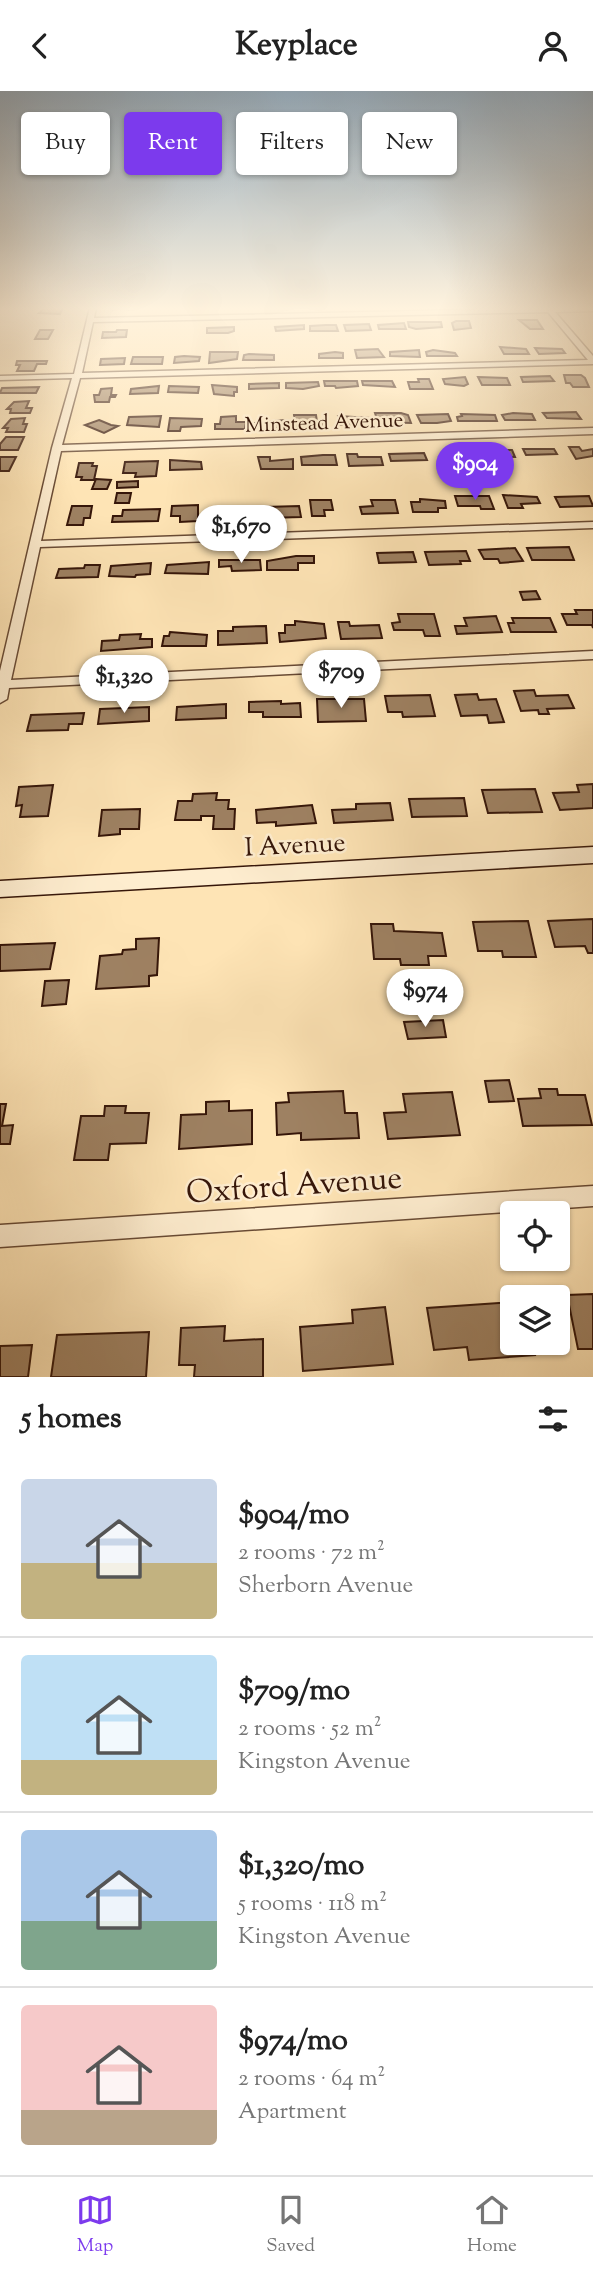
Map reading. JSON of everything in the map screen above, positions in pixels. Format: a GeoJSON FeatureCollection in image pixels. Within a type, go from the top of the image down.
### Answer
{"type":"FeatureCollection","features":[{"type":"Feature","properties":{"kind":"main road","name":"I Avenue"},"geometry":{"type":"LineString","coordinates":[[0,889],[593,855]]}},
{"type":"Feature","properties":{"kind":"street"},"geometry":{"type":"LineString","coordinates":[[0,699],[57,448],[79,367]]}},
{"type":"Feature","properties":{"kind":"street"},"geometry":{"type":"LineString","coordinates":[[0,379],[386,367]]}},
{"type":"Feature","properties":{"kind":"street","name":"Minstead Avenue"},"geometry":{"type":"LineString","coordinates":[[57,448],[593,431]]}},
{"type":"Feature","properties":{"kind":"street"},"geometry":{"type":"LineString","coordinates":[[35,544],[593,525]]}},
{"type":"Feature","properties":{"kind":"street"},"geometry":{"type":"LineString","coordinates":[[4,684],[593,655]]}},
{"type":"Feature","properties":{"kind":"street","name":"Oxford Avenue"},"geometry":{"type":"LineString","coordinates":[[0,1236],[593,1196]]}},
{"type":"Feature","properties":{"kind":"building"},"geometry":{"type":"Polygon","coordinates":[[[19,367],[36,367],[34,371],[17,371],[19,367]]]}},
{"type":"Feature","properties":{"kind":"building"},"geometry":{"type":"Polygon","coordinates":[[[564,375],[581,375],[589,387],[573,387],[566,383],[564,375]]]}},
{"type":"Feature","properties":{"kind":"building"},"geometry":{"type":"Polygon","coordinates":[[[550,376],[554,381],[523,382],[521,377],[550,376]]]}},
{"type":"Feature","properties":{"kind":"building"},"geometry":{"type":"Polygon","coordinates":[[[465,377],[468,384],[464,386],[445,384],[443,379],[465,377]]]}},
{"type":"Feature","properties":{"kind":"building"},"geometry":{"type":"Polygon","coordinates":[[[478,377],[507,378],[510,385],[482,385],[478,377]]]}},
{"type":"Feature","properties":{"kind":"building"},"geometry":{"type":"Polygon","coordinates":[[[418,379],[429,379],[433,389],[410,389],[408,382],[419,382],[418,379]]]}},
{"type":"Feature","properties":{"kind":"building"},"geometry":{"type":"Polygon","coordinates":[[[324,381],[357,381],[358,386],[336,388],[325,386],[324,381]]]}},
{"type":"Feature","properties":{"kind":"building"},"geometry":{"type":"Polygon","coordinates":[[[362,381],[392,381],[395,387],[363,385],[362,381]]]}},
{"type":"Feature","properties":{"kind":"building"},"geometry":{"type":"Polygon","coordinates":[[[318,382],[319,386],[286,388],[286,383],[318,382]]]}},
{"type":"Feature","properties":{"kind":"building"},"geometry":{"type":"Polygon","coordinates":[[[279,383],[279,388],[249,389],[249,384],[279,383]]]}},
{"type":"Feature","properties":{"kind":"building"},"geometry":{"type":"Polygon","coordinates":[[[212,385],[237,387],[237,392],[234,392],[234,396],[214,394],[212,385]]]}},
{"type":"Feature","properties":{"kind":"building"},"geometry":{"type":"Polygon","coordinates":[[[159,386],[158,393],[130,394],[131,389],[159,386]]]}},
{"type":"Feature","properties":{"kind":"building"},"geometry":{"type":"Polygon","coordinates":[[[169,386],[199,387],[198,393],[168,392],[169,386]]]}},
{"type":"Feature","properties":{"kind":"building"},"geometry":{"type":"Polygon","coordinates":[[[39,387],[36,393],[0,393],[2,388],[39,387]]]}},
{"type":"Feature","properties":{"kind":"building"},"geometry":{"type":"Polygon","coordinates":[[[112,388],[111,395],[116,395],[110,397],[109,402],[95,402],[94,395],[99,395],[101,389],[112,388]]]}},
{"type":"Feature","properties":{"kind":"building"},"geometry":{"type":"Polygon","coordinates":[[[29,401],[26,408],[32,408],[30,413],[10,413],[11,409],[7,409],[14,402],[29,401]]]}},
{"type":"Feature","properties":{"kind":"building"},"geometry":{"type":"Polygon","coordinates":[[[576,412],[581,419],[547,418],[543,413],[576,412]]]}},
{"type":"Feature","properties":{"kind":"building"},"geometry":{"type":"Polygon","coordinates":[[[375,413],[401,413],[408,415],[411,423],[378,422],[375,413]]]}},
{"type":"Feature","properties":{"kind":"building"},"geometry":{"type":"Polygon","coordinates":[[[448,414],[451,421],[437,423],[421,423],[417,415],[448,414]]]}},
{"type":"Feature","properties":{"kind":"building"},"geometry":{"type":"Polygon","coordinates":[[[461,414],[495,415],[497,421],[458,421],[457,417],[462,416],[461,414]]]}},
{"type":"Feature","properties":{"kind":"building"},"geometry":{"type":"Polygon","coordinates":[[[532,414],[535,420],[505,420],[502,415],[532,414]]]}},
{"type":"Feature","properties":{"kind":"building"},"geometry":{"type":"Polygon","coordinates":[[[294,415],[316,415],[317,422],[328,422],[328,427],[295,427],[294,415]]]}},
{"type":"Feature","properties":{"kind":"building"},"geometry":{"type":"Polygon","coordinates":[[[161,416],[159,427],[127,425],[129,417],[161,416]]]}},
{"type":"Feature","properties":{"kind":"building"},"geometry":{"type":"Polygon","coordinates":[[[236,416],[236,422],[246,422],[245,429],[215,429],[215,424],[220,424],[221,417],[236,416]]]}},
{"type":"Feature","properties":{"kind":"building"},"geometry":{"type":"Polygon","coordinates":[[[338,416],[370,418],[372,424],[339,425],[338,416]]]}},
{"type":"Feature","properties":{"kind":"building"},"geometry":{"type":"Polygon","coordinates":[[[25,418],[23,424],[27,424],[24,432],[6,432],[8,428],[3,428],[11,419],[25,418]]]}},
{"type":"Feature","properties":{"kind":"building"},"geometry":{"type":"Polygon","coordinates":[[[170,418],[202,419],[201,426],[168,431],[170,418]]]}},
{"type":"Feature","properties":{"kind":"building"},"geometry":{"type":"Polygon","coordinates":[[[99,420],[118,426],[104,433],[85,425],[99,420]]]}},
{"type":"Feature","properties":{"kind":"building"},"geometry":{"type":"Polygon","coordinates":[[[284,420],[285,428],[255,428],[255,423],[284,420]]]}},
{"type":"Feature","properties":{"kind":"building"},"geometry":{"type":"Polygon","coordinates":[[[6,437],[24,437],[18,450],[0,450],[0,444],[6,437]]]}},
{"type":"Feature","properties":{"kind":"building"},"geometry":{"type":"Polygon","coordinates":[[[569,447],[579,447],[582,451],[593,449],[593,456],[576,459],[569,447]]]}},
{"type":"Feature","properties":{"kind":"building"},"geometry":{"type":"Polygon","coordinates":[[[523,449],[554,449],[557,454],[526,455],[523,449]]]}},
{"type":"Feature","properties":{"kind":"building"},"geometry":{"type":"Polygon","coordinates":[[[512,450],[515,457],[478,456],[476,451],[512,450]]]}},
{"type":"Feature","properties":{"kind":"building"},"geometry":{"type":"Polygon","coordinates":[[[424,453],[427,460],[391,461],[389,454],[424,453]]]}},
{"type":"Feature","properties":{"kind":"building"},"geometry":{"type":"Polygon","coordinates":[[[347,454],[381,457],[383,465],[349,466],[347,454]]]}},
{"type":"Feature","properties":{"kind":"building"},"geometry":{"type":"Polygon","coordinates":[[[335,455],[337,465],[302,465],[301,457],[335,455]]]}},
{"type":"Feature","properties":{"kind":"building"},"geometry":{"type":"Polygon","coordinates":[[[0,457],[16,457],[9,471],[0,471],[0,457]]]}},
{"type":"Feature","properties":{"kind":"building"},"geometry":{"type":"Polygon","coordinates":[[[258,457],[270,457],[270,461],[293,459],[293,469],[261,469],[258,457]]]}},
{"type":"Feature","properties":{"kind":"building"},"geometry":{"type":"Polygon","coordinates":[[[170,460],[201,462],[202,469],[170,470],[170,460]]]}},
{"type":"Feature","properties":{"kind":"building"},"geometry":{"type":"Polygon","coordinates":[[[158,461],[156,476],[135,477],[136,473],[123,473],[125,462],[158,461]]]}},
{"type":"Feature","properties":{"kind":"building"},"geometry":{"type":"Polygon","coordinates":[[[79,463],[93,463],[92,466],[97,466],[94,480],[81,480],[82,477],[76,477],[79,463]]]}},
{"type":"Feature","properties":{"kind":"building"},"geometry":{"type":"Polygon","coordinates":[[[96,479],[111,480],[107,489],[92,489],[96,479]]]}},
{"type":"Feature","properties":{"kind":"building"},"geometry":{"type":"Polygon","coordinates":[[[138,481],[138,487],[117,488],[117,482],[138,481]]]}},
{"type":"Feature","properties":{"kind":"building"},"geometry":{"type":"Polygon","coordinates":[[[117,493],[131,493],[129,503],[115,503],[117,493]]]}},
{"type":"Feature","properties":{"kind":"building"},"geometry":{"type":"Polygon","coordinates":[[[503,495],[537,497],[540,503],[521,504],[523,508],[508,508],[503,495]]]}},
{"type":"Feature","properties":{"kind":"building"},"geometry":{"type":"Polygon","coordinates":[[[455,496],[489,496],[494,509],[458,506],[455,496]]]}},
{"type":"Feature","properties":{"kind":"building"},"geometry":{"type":"Polygon","coordinates":[[[589,496],[593,506],[560,507],[555,497],[589,496]]]}},
{"type":"Feature","properties":{"kind":"building"},"geometry":{"type":"Polygon","coordinates":[[[420,499],[445,501],[446,508],[438,508],[438,512],[413,512],[411,502],[420,502],[420,499]]]}},
{"type":"Feature","properties":{"kind":"building"},"geometry":{"type":"Polygon","coordinates":[[[310,500],[331,500],[333,510],[324,510],[325,516],[312,516],[310,500]]]}},
{"type":"Feature","properties":{"kind":"building"},"geometry":{"type":"Polygon","coordinates":[[[371,500],[395,500],[398,513],[362,514],[360,507],[373,506],[371,500]]]}},
{"type":"Feature","properties":{"kind":"building"},"geometry":{"type":"Polygon","coordinates":[[[198,505],[198,521],[180,522],[180,516],[171,516],[172,506],[198,505]]]}},
{"type":"Feature","properties":{"kind":"building"},"geometry":{"type":"Polygon","coordinates":[[[72,506],[92,506],[90,518],[84,518],[83,525],[67,525],[72,506]]]}},
{"type":"Feature","properties":{"kind":"building"},"geometry":{"type":"Polygon","coordinates":[[[299,506],[301,517],[266,518],[265,507],[299,506]]]}},
{"type":"Feature","properties":{"kind":"building"},"geometry":{"type":"Polygon","coordinates":[[[160,509],[158,521],[112,522],[113,516],[122,516],[123,510],[160,509]]]}},
{"type":"Feature","properties":{"kind":"building"},"geometry":{"type":"Polygon","coordinates":[[[257,509],[258,518],[220,519],[219,510],[257,509]]]}},
{"type":"Feature","properties":{"kind":"building"},"geometry":{"type":"Polygon","coordinates":[[[569,547],[574,560],[532,560],[527,548],[569,547]]]}},
{"type":"Feature","properties":{"kind":"building"},"geometry":{"type":"Polygon","coordinates":[[[515,548],[523,561],[500,563],[498,559],[484,559],[479,550],[515,548]]]}},
{"type":"Feature","properties":{"kind":"building"},"geometry":{"type":"Polygon","coordinates":[[[466,551],[470,561],[460,561],[461,564],[429,565],[425,552],[466,551]]]}},
{"type":"Feature","properties":{"kind":"building"},"geometry":{"type":"Polygon","coordinates":[[[413,552],[416,562],[379,563],[377,553],[413,552]]]}},
{"type":"Feature","properties":{"kind":"building"},"geometry":{"type":"Polygon","coordinates":[[[314,556],[314,563],[298,563],[298,570],[267,570],[267,561],[314,556]]]}},
{"type":"Feature","properties":{"kind":"building"},"geometry":{"type":"Polygon","coordinates":[[[219,560],[260,560],[261,570],[232,571],[231,566],[219,567],[219,560]]]}},
{"type":"Feature","properties":{"kind":"building"},"geometry":{"type":"Polygon","coordinates":[[[209,562],[208,574],[165,573],[167,565],[209,562]]]}},
{"type":"Feature","properties":{"kind":"building"},"geometry":{"type":"Polygon","coordinates":[[[151,563],[150,574],[135,577],[109,576],[111,566],[151,563]]]}},
{"type":"Feature","properties":{"kind":"building"},"geometry":{"type":"Polygon","coordinates":[[[85,565],[100,565],[98,577],[56,578],[59,569],[84,568],[85,565]]]}},
{"type":"Feature","properties":{"kind":"building"},"geometry":{"type":"Polygon","coordinates":[[[536,591],[540,599],[523,600],[520,592],[536,591]]]}},
{"type":"Feature","properties":{"kind":"building"},"geometry":{"type":"Polygon","coordinates":[[[575,610],[593,610],[593,628],[592,625],[567,625],[562,614],[577,614],[575,610]]]}},
{"type":"Feature","properties":{"kind":"building"},"geometry":{"type":"Polygon","coordinates":[[[398,614],[434,614],[440,636],[425,636],[423,630],[394,630],[392,623],[400,622],[398,614]]]}},
{"type":"Feature","properties":{"kind":"building"},"geometry":{"type":"Polygon","coordinates":[[[496,616],[502,632],[457,634],[455,626],[467,626],[464,618],[496,616]]]}},
{"type":"Feature","properties":{"kind":"building"},"geometry":{"type":"Polygon","coordinates":[[[512,618],[550,618],[556,632],[511,632],[508,623],[514,623],[512,618]]]}},
{"type":"Feature","properties":{"kind":"building"},"geometry":{"type":"Polygon","coordinates":[[[295,621],[324,624],[326,638],[280,642],[279,633],[285,633],[285,625],[295,625],[295,621]]]}},
{"type":"Feature","properties":{"kind":"building"},"geometry":{"type":"Polygon","coordinates":[[[338,622],[349,622],[350,626],[379,625],[382,638],[341,639],[338,622]]]}},
{"type":"Feature","properties":{"kind":"building"},"geometry":{"type":"Polygon","coordinates":[[[266,626],[267,643],[218,645],[218,631],[233,631],[233,627],[266,626]]]}},
{"type":"Feature","properties":{"kind":"building"},"geometry":{"type":"Polygon","coordinates":[[[170,632],[207,635],[206,646],[162,646],[164,636],[169,636],[170,632]]]}},
{"type":"Feature","properties":{"kind":"building"},"geometry":{"type":"Polygon","coordinates":[[[141,634],[140,639],[152,639],[152,647],[101,651],[102,641],[119,640],[120,635],[141,634]]]}},
{"type":"Feature","properties":{"kind":"building"},"geometry":{"type":"Polygon","coordinates":[[[534,690],[536,696],[568,695],[574,708],[547,709],[549,714],[539,714],[538,710],[521,711],[514,691],[534,690]]]}},
{"type":"Feature","properties":{"kind":"building"},"geometry":{"type":"Polygon","coordinates":[[[477,694],[479,700],[496,699],[504,722],[489,723],[487,715],[461,716],[455,695],[477,694]]]}},
{"type":"Feature","properties":{"kind":"building"},"geometry":{"type":"Polygon","coordinates":[[[430,695],[435,716],[403,717],[402,712],[388,712],[385,696],[430,695]]]}},
{"type":"Feature","properties":{"kind":"building"},"geometry":{"type":"Polygon","coordinates":[[[317,699],[364,699],[366,721],[318,722],[317,699]]]}},
{"type":"Feature","properties":{"kind":"building"},"geometry":{"type":"Polygon","coordinates":[[[281,701],[281,704],[300,703],[301,717],[263,717],[263,712],[249,712],[249,702],[281,701]]]}},
{"type":"Feature","properties":{"kind":"building"},"geometry":{"type":"Polygon","coordinates":[[[226,704],[226,718],[176,720],[177,707],[226,704]]]}},
{"type":"Feature","properties":{"kind":"building"},"geometry":{"type":"Polygon","coordinates":[[[149,707],[149,721],[98,724],[100,709],[149,707]]]}},
{"type":"Feature","properties":{"kind":"building"},"geometry":{"type":"Polygon","coordinates":[[[84,713],[82,724],[69,724],[68,730],[27,731],[31,715],[84,713]]]}},
{"type":"Feature","properties":{"kind":"building"},"geometry":{"type":"Polygon","coordinates":[[[593,784],[593,808],[560,810],[553,793],[579,792],[577,785],[593,784]]]}},
{"type":"Feature","properties":{"kind":"building"},"geometry":{"type":"Polygon","coordinates":[[[53,785],[48,816],[20,817],[22,805],[16,806],[19,787],[53,785]]]}},
{"type":"Feature","properties":{"kind":"building"},"geometry":{"type":"Polygon","coordinates":[[[535,789],[542,812],[488,813],[482,790],[535,789]]]}},
{"type":"Feature","properties":{"kind":"building"},"geometry":{"type":"Polygon","coordinates":[[[217,793],[216,800],[229,800],[228,809],[235,809],[234,829],[213,829],[214,816],[201,816],[201,820],[175,820],[178,801],[192,801],[193,794],[217,793]]]}},
{"type":"Feature","properties":{"kind":"building"},"geometry":{"type":"Polygon","coordinates":[[[464,798],[467,816],[412,817],[409,799],[464,798]]]}},
{"type":"Feature","properties":{"kind":"building"},"geometry":{"type":"Polygon","coordinates":[[[390,803],[393,820],[334,823],[332,810],[356,809],[356,804],[390,803]]]}},
{"type":"Feature","properties":{"kind":"building"},"geometry":{"type":"Polygon","coordinates":[[[312,805],[316,823],[276,826],[276,822],[257,823],[256,810],[312,805]]]}},
{"type":"Feature","properties":{"kind":"building"},"geometry":{"type":"Polygon","coordinates":[[[140,809],[139,829],[120,829],[120,834],[99,836],[102,810],[140,809]]]}},
{"type":"Feature","properties":{"kind":"building"},"geometry":{"type":"Polygon","coordinates":[[[593,919],[593,953],[588,953],[585,946],[555,947],[548,921],[593,919]]]}},
{"type":"Feature","properties":{"kind":"building"},"geometry":{"type":"Polygon","coordinates":[[[528,921],[536,957],[503,957],[502,951],[478,951],[473,922],[528,921]]]}},
{"type":"Feature","properties":{"kind":"building"},"geometry":{"type":"Polygon","coordinates":[[[371,924],[393,924],[394,931],[442,933],[446,956],[428,956],[429,965],[401,965],[400,959],[374,959],[371,924]]]}},
{"type":"Feature","properties":{"kind":"building"},"geometry":{"type":"Polygon","coordinates":[[[159,938],[157,975],[149,976],[149,986],[96,989],[100,956],[122,954],[123,950],[136,949],[136,939],[159,938]]]}},
{"type":"Feature","properties":{"kind":"building"},"geometry":{"type":"Polygon","coordinates":[[[55,943],[50,969],[0,971],[0,945],[55,943]]]}},
{"type":"Feature","properties":{"kind":"building"},"geometry":{"type":"Polygon","coordinates":[[[69,980],[66,1004],[42,1006],[45,981],[69,980]]]}},
{"type":"Feature","properties":{"kind":"building"},"geometry":{"type":"Polygon","coordinates":[[[443,1020],[446,1037],[408,1039],[404,1022],[443,1020]]]}},
{"type":"Feature","properties":{"kind":"building"},"geometry":{"type":"Polygon","coordinates":[[[509,1080],[514,1101],[489,1102],[485,1081],[509,1080]]]}},
{"type":"Feature","properties":{"kind":"building"},"geometry":{"type":"Polygon","coordinates":[[[539,1089],[557,1089],[558,1095],[585,1095],[592,1125],[523,1126],[518,1099],[541,1098],[539,1089]]]}},
{"type":"Feature","properties":{"kind":"building"},"geometry":{"type":"Polygon","coordinates":[[[343,1091],[345,1113],[357,1113],[359,1138],[301,1140],[301,1133],[277,1135],[276,1103],[289,1102],[288,1093],[343,1091]]]}},
{"type":"Feature","properties":{"kind":"building"},"geometry":{"type":"Polygon","coordinates":[[[452,1092],[460,1135],[388,1139],[384,1113],[406,1112],[403,1094],[452,1092]]]}},
{"type":"Feature","properties":{"kind":"building"},"geometry":{"type":"Polygon","coordinates":[[[229,1101],[229,1111],[252,1110],[252,1144],[179,1149],[181,1115],[206,1114],[206,1102],[229,1101]]]}},
{"type":"Feature","properties":{"kind":"building"},"geometry":{"type":"Polygon","coordinates":[[[0,1104],[6,1104],[2,1126],[13,1125],[10,1144],[0,1144],[0,1104]]]}},
{"type":"Feature","properties":{"kind":"building"},"geometry":{"type":"Polygon","coordinates":[[[105,1106],[126,1106],[125,1113],[149,1113],[146,1143],[110,1144],[108,1160],[74,1160],[81,1116],[104,1116],[105,1106]]]}},
{"type":"Feature","properties":{"kind":"building"},"geometry":{"type":"Polygon","coordinates":[[[593,1294],[593,1349],[578,1349],[570,1310],[570,1295],[593,1294]]]}},
{"type":"Feature","properties":{"kind":"building"},"geometry":{"type":"Polygon","coordinates":[[[500,1303],[500,1355],[535,1355],[469,1360],[467,1347],[434,1350],[427,1308],[500,1303]]]}},
{"type":"Feature","properties":{"kind":"building"},"geometry":{"type":"Polygon","coordinates":[[[385,1307],[393,1364],[303,1371],[300,1327],[353,1323],[352,1310],[385,1307]]]}},
{"type":"Feature","properties":{"kind":"building"},"geometry":{"type":"Polygon","coordinates":[[[225,1326],[224,1341],[263,1339],[263,1377],[194,1377],[195,1365],[179,1365],[181,1328],[225,1326]]]}},
{"type":"Feature","properties":{"kind":"building"},"geometry":{"type":"Polygon","coordinates":[[[149,1332],[146,1377],[51,1377],[57,1335],[149,1332]]]}},
{"type":"Feature","properties":{"kind":"building"},"geometry":{"type":"Polygon","coordinates":[[[32,1345],[28,1377],[0,1377],[0,1346],[32,1345]]]}}]}
